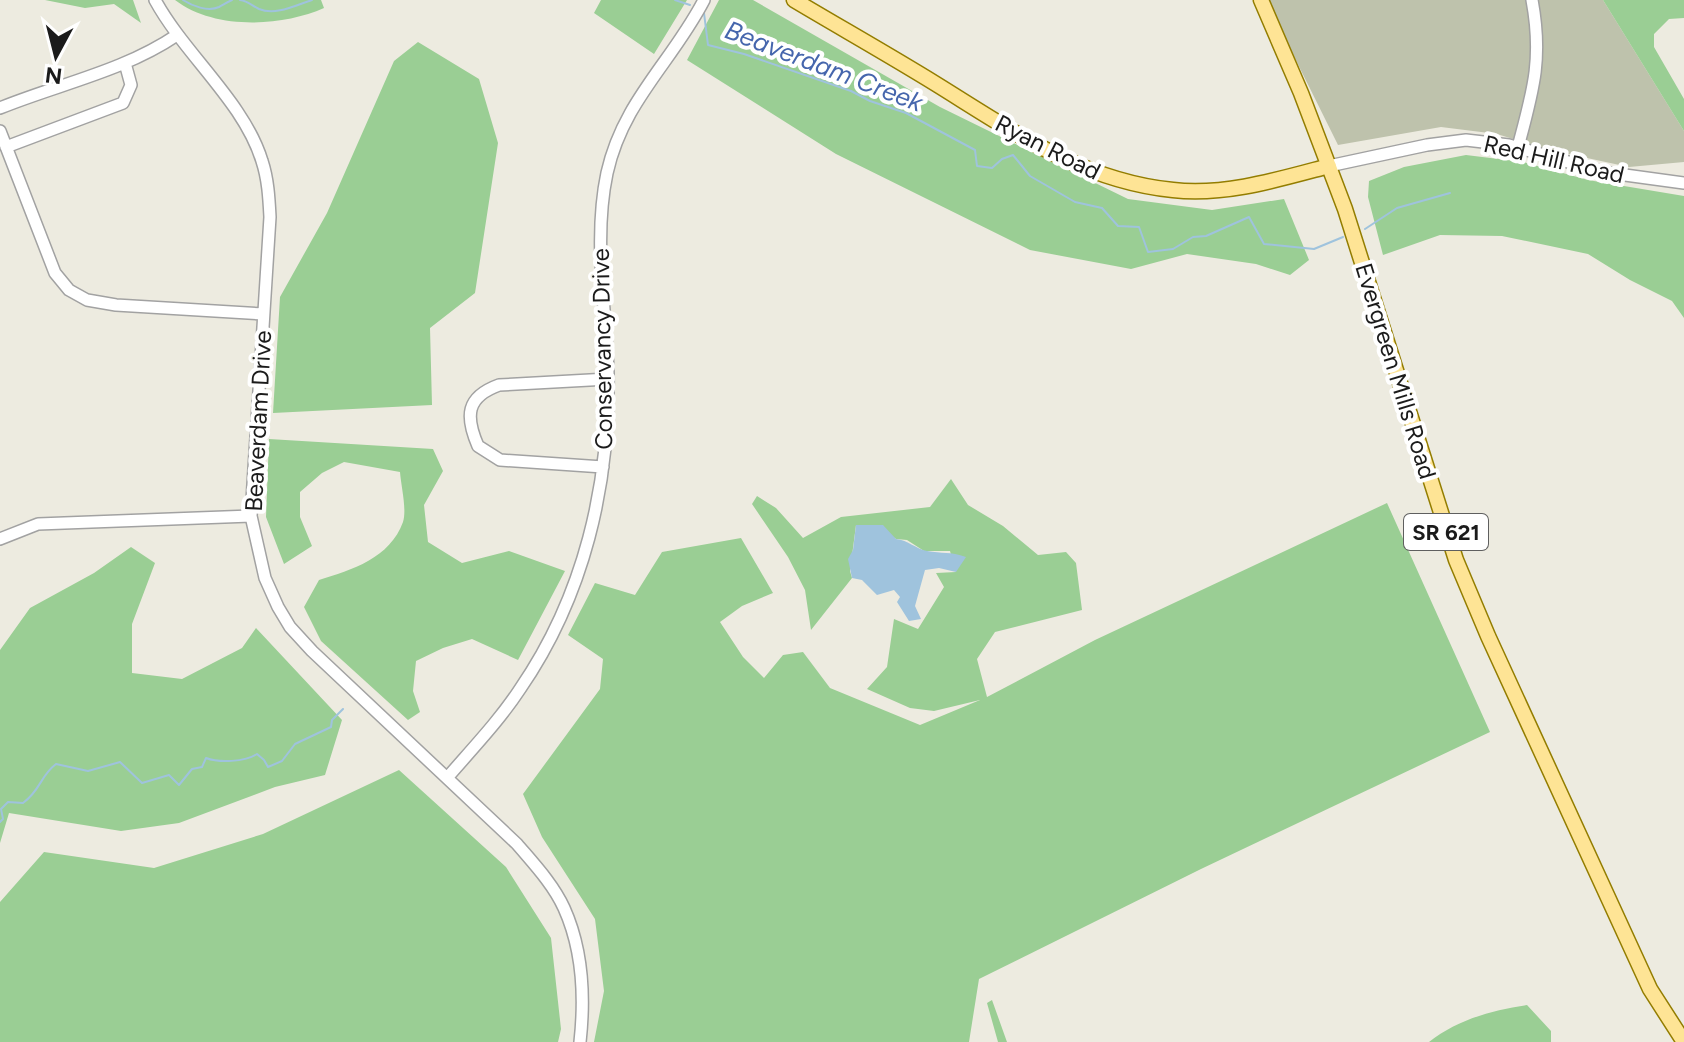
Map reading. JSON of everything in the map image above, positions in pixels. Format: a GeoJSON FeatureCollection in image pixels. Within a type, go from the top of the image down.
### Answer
{"type":"FeatureCollection","features":[{"type":"Feature","properties":{"kind":"main road","name":"Ryan Road"},"geometry":{"type":"LineString","coordinates":[[794,0],[1024,137],[1099,175],[1127,184],[1197,191],[1260,184],[1329,166]]}},
{"type":"Feature","properties":{"kind":"main road","name":"Evergreen Mills Road"},"geometry":{"type":"LineString","coordinates":[[1261,0],[1329,166],[1356,243],[1440,514],[1471,599],[1650,989],[1684,1042]]}},
{"type":"Feature","properties":{"kind":"street","name":"Beaverdam Drive"},"geometry":{"type":"LineString","coordinates":[[155,0],[177,35],[231,104],[248,130],[262,161],[270,217],[251,516],[265,578],[290,627],[517,844],[544,876],[564,908],[580,965],[584,1003],[580,1042]]}},
{"type":"Feature","properties":{"kind":"street","name":"Conservancy Drive"},"geometry":{"type":"LineString","coordinates":[[447,778],[521,689],[569,599],[586,551],[603,467],[608,415],[600,234],[607,173],[629,115],[642,92],[690,27],[704,0]]}},
{"type":"Feature","properties":{"kind":"street"},"geometry":{"type":"LineString","coordinates":[[1518,147],[1538,65],[1538,29],[1532,0]]}},
{"type":"Feature","properties":{"kind":"street"},"geometry":{"type":"LineString","coordinates":[[0,108],[125,63],[177,35]]}},
{"type":"Feature","properties":{"kind":"street"},"geometry":{"type":"LineString","coordinates":[[6,147],[123,103],[131,85],[125,63]]}},
{"type":"Feature","properties":{"kind":"street"},"geometry":{"type":"LineString","coordinates":[[0,131],[55,273],[69,290],[87,300],[116,305],[263,314]]}},
{"type":"Feature","properties":{"kind":"street","name":"Red Hill Road"},"geometry":{"type":"LineString","coordinates":[[1329,166],[1448,141],[1484,141],[1518,147],[1603,172],[1684,183]]}},
{"type":"Feature","properties":{"kind":"street"},"geometry":{"type":"LineString","coordinates":[[603,467],[500,460],[478,446],[470,417],[476,397],[499,385],[608,379]]}},
{"type":"Feature","properties":{"kind":"street"},"geometry":{"type":"LineString","coordinates":[[0,539],[38,524],[251,516]]}},
{"type":"Feature","properties":{"kind":"shaded area"},"geometry":{"type":"Polygon","coordinates":[[[1266,0],[1603,0],[1684,131],[1684,162],[1629,167],[1545,149],[1497,134],[1441,127],[1338,145],[1266,0]]]}},
{"type":"Feature","properties":{"kind":"green space"},"geometry":{"type":"Polygon","coordinates":[[[45,0],[133,0],[141,23],[114,4],[85,8],[45,0]]]}},
{"type":"Feature","properties":{"kind":"green space"},"geometry":{"type":"Polygon","coordinates":[[[175,0],[321,0],[324,8],[268,22],[228,21],[191,10],[175,0]]]}},
{"type":"Feature","properties":{"kind":"green space"},"geometry":{"type":"Polygon","coordinates":[[[601,0],[687,0],[654,54],[594,13],[601,0]]]}},
{"type":"Feature","properties":{"kind":"green space"},"geometry":{"type":"Polygon","coordinates":[[[719,0],[753,0],[940,107],[1128,199],[1212,210],[1284,199],[1309,260],[1290,275],[1256,264],[1187,254],[1131,269],[1030,250],[836,154],[687,60],[719,0]]]}},
{"type":"Feature","properties":{"kind":"green space"},"geometry":{"type":"Polygon","coordinates":[[[1603,0],[1684,0],[1684,18],[1669,19],[1654,34],[1654,47],[1684,99],[1684,131],[1603,0]]]}},
{"type":"Feature","properties":{"kind":"green space"},"geometry":{"type":"Polygon","coordinates":[[[418,42],[479,79],[498,143],[475,293],[430,328],[432,405],[273,413],[280,297],[327,213],[394,61],[418,42]]]}},
{"type":"Feature","properties":{"kind":"green space"},"geometry":{"type":"Polygon","coordinates":[[[1466,155],[1523,162],[1588,180],[1684,196],[1684,318],[1672,301],[1588,254],[1502,236],[1440,235],[1383,255],[1368,197],[1369,181],[1404,167],[1466,155]]]}},
{"type":"Feature","properties":{"kind":"green space"},"geometry":{"type":"Polygon","coordinates":[[[269,439],[433,449],[443,471],[424,505],[428,542],[462,563],[509,551],[565,571],[518,660],[472,639],[416,661],[413,691],[420,712],[408,720],[321,641],[304,607],[319,580],[368,561],[389,545],[397,534],[404,511],[400,472],[344,462],[322,473],[300,492],[300,517],[312,546],[284,564],[266,517],[269,439]]]}},
{"type":"Feature","properties":{"kind":"green space"},"geometry":{"type":"Polygon","coordinates":[[[951,479],[968,505],[1003,526],[1038,555],[1066,552],[1076,563],[1082,610],[995,632],[977,659],[987,697],[1095,640],[1387,503],[1490,732],[1201,869],[979,979],[969,1042],[594,1042],[604,991],[595,919],[542,837],[523,794],[600,689],[603,659],[568,635],[595,583],[635,595],[662,552],[741,538],[773,593],[742,606],[720,622],[743,657],[764,678],[783,655],[803,652],[830,688],[920,725],[980,700],[934,711],[910,708],[867,689],[887,667],[894,619],[918,629],[944,587],[936,573],[956,572],[950,551],[924,551],[907,540],[856,525],[850,571],[852,578],[811,630],[805,590],[788,557],[752,504],[757,496],[776,508],[803,538],[841,517],[930,507],[951,479]]]}},
{"type":"Feature","properties":{"kind":"green space"},"geometry":{"type":"Polygon","coordinates":[[[131,547],[155,563],[132,624],[132,673],[182,679],[242,648],[256,628],[342,720],[325,775],[275,787],[179,823],[121,831],[9,813],[0,843],[0,650],[30,608],[94,573],[131,547]]]}},
{"type":"Feature","properties":{"kind":"green space"},"geometry":{"type":"Polygon","coordinates":[[[399,770],[506,867],[551,938],[561,1029],[558,1042],[0,1042],[0,902],[44,852],[154,868],[263,834],[399,770]]]}},
{"type":"Feature","properties":{"kind":"green space"},"geometry":{"type":"Polygon","coordinates":[[[992,1000],[1007,1042],[998,1042],[987,1003],[992,1000]]]}},
{"type":"Feature","properties":{"kind":"green space"},"geometry":{"type":"Polygon","coordinates":[[[1527,1005],[1551,1031],[1551,1042],[1429,1042],[1475,1017],[1527,1005]]]}},
{"type":"Feature","properties":{"kind":"water"},"geometry":{"type":"Polygon","coordinates":[[[856,525],[883,525],[896,539],[923,550],[966,557],[956,572],[939,568],[925,570],[915,606],[921,619],[909,621],[897,602],[900,597],[894,590],[877,595],[862,580],[852,578],[848,559],[853,550],[856,525]]]}},
{"type":"Feature","properties":{"kind":"waterway","name":"Beaverdam Creek"},"geometry":{"type":"LineString","coordinates":[[183,0],[210,9],[232,0]]}},
{"type":"Feature","properties":{"kind":"waterway","name":"Beaverdam Creek"},"geometry":{"type":"LineString","coordinates":[[240,0],[266,11],[286,9],[312,0]]}},
{"type":"Feature","properties":{"kind":"waterway","name":"Beaverdam Creek"},"geometry":{"type":"LineString","coordinates":[[675,0],[690,5]]}},
{"type":"Feature","properties":{"kind":"waterway","name":"Beaverdam Creek"},"geometry":{"type":"LineString","coordinates":[[704,13],[708,45],[744,54],[906,113],[975,150],[977,166],[992,168],[1013,155],[1030,176],[1075,202],[1102,208],[1118,226],[1139,227],[1148,252],[1173,249],[1193,237],[1206,236],[1249,217],[1264,244],[1314,249],[1343,237]]}},
{"type":"Feature","properties":{"kind":"waterway","name":"Beaverdam Creek"},"geometry":{"type":"LineString","coordinates":[[1365,229],[1397,208],[1450,193]]}},
{"type":"Feature","properties":{"kind":"waterway"},"geometry":{"type":"LineString","coordinates":[[0,822],[3,819],[1,809],[8,802],[23,803],[56,764],[88,771],[120,762],[142,783],[169,775],[179,785],[192,769],[202,767],[206,758],[232,761],[257,754],[268,767],[282,761],[295,744],[331,727],[332,720],[343,709]]}}]}
